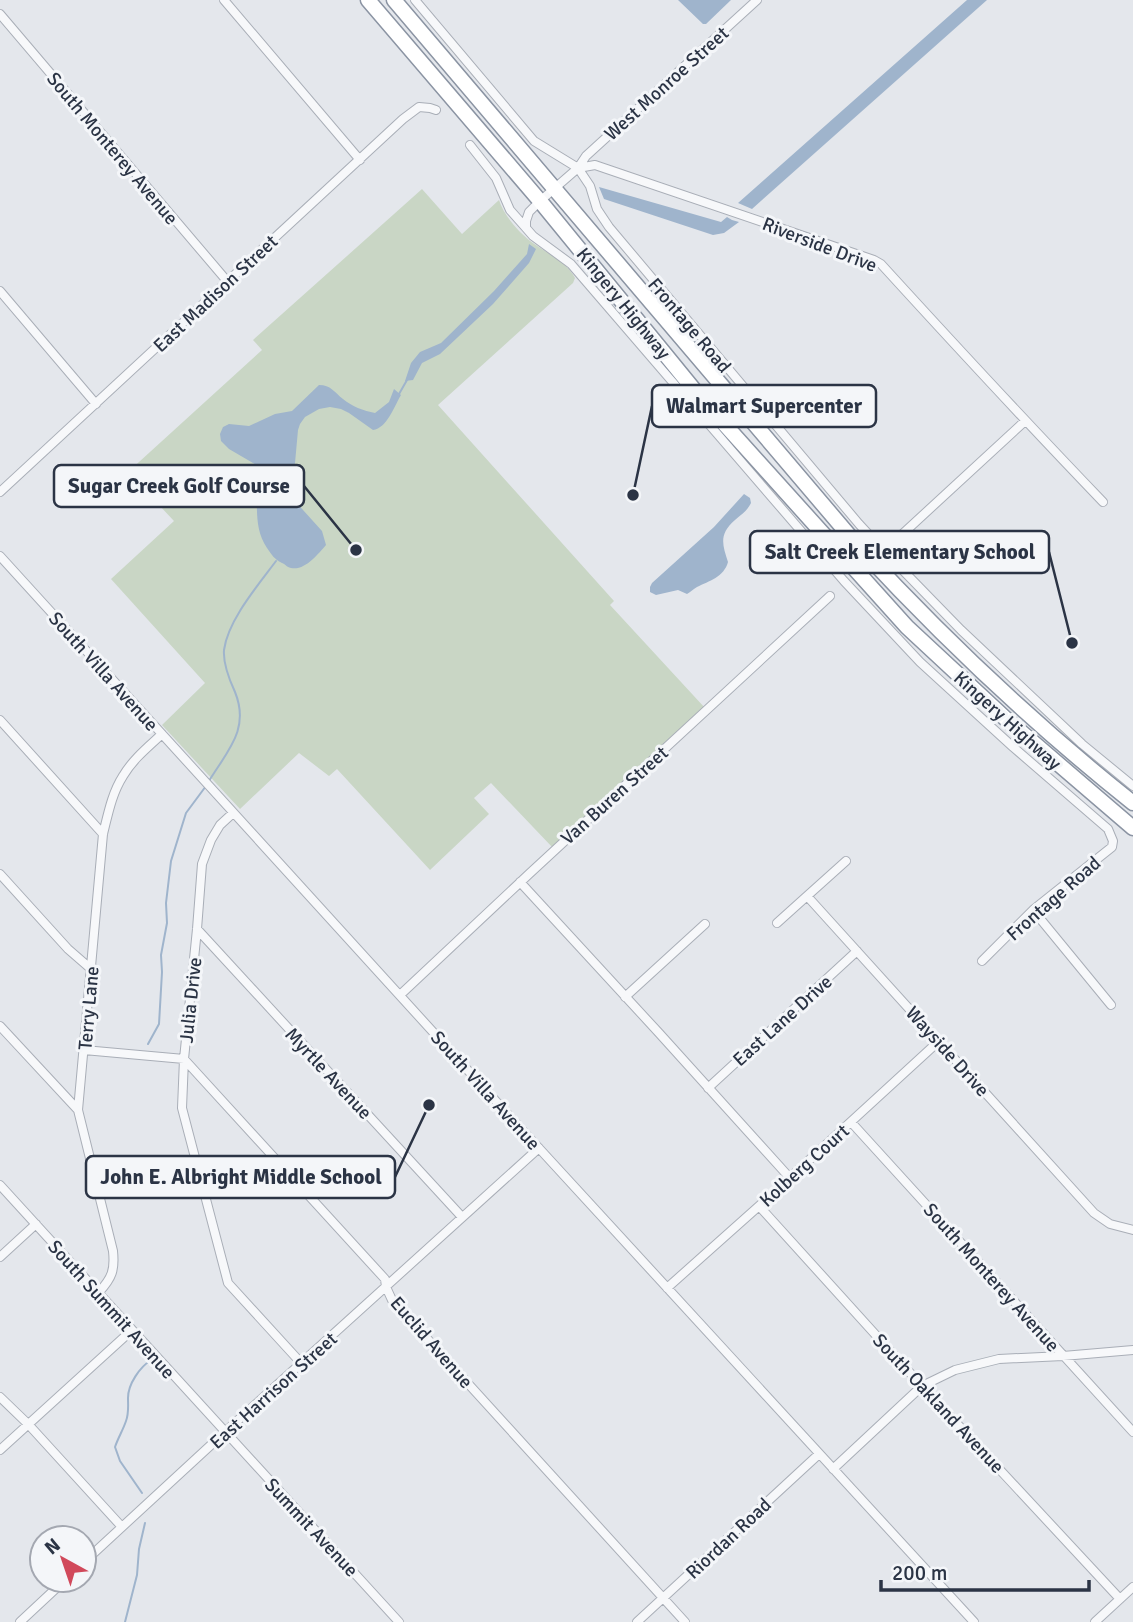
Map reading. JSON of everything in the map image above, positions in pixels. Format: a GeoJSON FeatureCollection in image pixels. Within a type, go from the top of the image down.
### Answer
{"type":"FeatureCollection","features":[{"type":"Feature","properties":{"kind":"highway","name":"Kingery Highway"},"geometry":{"type":"LineString","coordinates":[[368,0],[540,201],[700,397],[907,627],[1006,719],[1133,828]]}},
{"type":"Feature","properties":{"kind":"highway","name":"Kingery Highway"},"geometry":{"type":"LineString","coordinates":[[394,0],[859,547],[991,681],[1069,751],[1133,803]]}},
{"type":"Feature","properties":{"kind":"street"},"geometry":{"type":"LineString","coordinates":[[223,0],[360,160]]}},
{"type":"Feature","properties":{"kind":"street"},"geometry":{"type":"LineString","coordinates":[[415,0],[534,141],[579,168],[529,212],[526,228]]}},
{"type":"Feature","properties":{"kind":"street","name":"West Monroe Street"},"geometry":{"type":"LineString","coordinates":[[579,168],[586,156],[757,0]]}},
{"type":"Feature","properties":{"kind":"street","name":"South Monterey Avenue"},"geometry":{"type":"LineString","coordinates":[[0,14],[227,281]]}},
{"type":"Feature","properties":{"kind":"street","name":"East Madison Street"},"geometry":{"type":"LineString","coordinates":[[0,492],[403,119],[419,107],[436,110]]}},
{"type":"Feature","properties":{"kind":"street","name":"Frontage Road"},"geometry":{"type":"LineString","coordinates":[[470,145],[496,178],[509,210],[533,236],[571,264],[844,581],[920,662],[1108,829],[1113,841],[1112,847],[1033,911],[982,961]]}},
{"type":"Feature","properties":{"kind":"street","name":"Riverside Drive"},"geometry":{"type":"LineString","coordinates":[[579,168],[595,164],[881,264],[1103,502]]}},
{"type":"Feature","properties":{"kind":"street","name":"Frontage Road"},"geometry":{"type":"LineString","coordinates":[[579,168],[590,186],[597,209],[609,227],[859,524],[968,637],[1082,744],[1133,786]]}},
{"type":"Feature","properties":{"kind":"street"},"geometry":{"type":"LineString","coordinates":[[0,291],[96,404]]}},
{"type":"Feature","properties":{"kind":"street"},"geometry":{"type":"LineString","coordinates":[[884,551],[1025,421]]}},
{"type":"Feature","properties":{"kind":"street","name":"South Villa Avenue"},"geometry":{"type":"LineString","coordinates":[[0,556],[538,1148],[974,1622]]}},
{"type":"Feature","properties":{"kind":"street","name":"Van Buren Street"},"geometry":{"type":"LineString","coordinates":[[400,995],[830,596]]}},
{"type":"Feature","properties":{"kind":"street"},"geometry":{"type":"LineString","coordinates":[[0,720],[103,834]]}},
{"type":"Feature","properties":{"kind":"street","name":"Terry Lane"},"geometry":{"type":"LineString","coordinates":[[99,1292],[110,1280],[114,1262],[113,1251],[78,1110],[103,834],[109,809],[124,775],[162,734]]}},
{"type":"Feature","properties":{"kind":"street","name":"Julia Drive"},"geometry":{"type":"LineString","coordinates":[[233,813],[220,825],[202,864],[182,1108],[228,1283],[302,1364]]}},
{"type":"Feature","properties":{"kind":"street"},"geometry":{"type":"LineString","coordinates":[[777,923],[846,862]]}},
{"type":"Feature","properties":{"kind":"street"},"geometry":{"type":"LineString","coordinates":[[0,874],[68,949],[92,969]]}},
{"type":"Feature","properties":{"kind":"street"},"geometry":{"type":"LineString","coordinates":[[520,883],[790,1178]]}},
{"type":"Feature","properties":{"kind":"street","name":"Wayside Drive"},"geometry":{"type":"LineString","coordinates":[[807,896],[1094,1213],[1110,1224],[1133,1230]]}},
{"type":"Feature","properties":{"kind":"street"},"geometry":{"type":"LineString","coordinates":[[1033,911],[1111,1005]]}},
{"type":"Feature","properties":{"kind":"street"},"geometry":{"type":"LineString","coordinates":[[625,997],[705,924]]}},
{"type":"Feature","properties":{"kind":"street","name":"Myrtle Avenue"},"geometry":{"type":"LineString","coordinates":[[197,929],[462,1217]]}},
{"type":"Feature","properties":{"kind":"street","name":"East Lane Drive"},"geometry":{"type":"LineString","coordinates":[[708,1088],[857,951]]}},
{"type":"Feature","properties":{"kind":"street"},"geometry":{"type":"LineString","coordinates":[[0,1026],[78,1110]]}},
{"type":"Feature","properties":{"kind":"street","name":"Kolberg Court"},"geometry":{"type":"LineString","coordinates":[[667,1288],[939,1041]]}},
{"type":"Feature","properties":{"kind":"street"},"geometry":{"type":"LineString","coordinates":[[84,1050],[184,1059]]}},
{"type":"Feature","properties":{"kind":"street","name":"Euclid Avenue"},"geometry":{"type":"LineString","coordinates":[[184,1059],[385,1279],[392,1300],[685,1622]]}},
{"type":"Feature","properties":{"kind":"street","name":"South Monterey Avenue"},"geometry":{"type":"LineString","coordinates":[[851,1122],[1133,1432]]}},
{"type":"Feature","properties":{"kind":"street","name":"East Harrison Street"},"geometry":{"type":"LineString","coordinates":[[98,1549],[538,1148]]}},
{"type":"Feature","properties":{"kind":"street","name":"South Summit Avenue"},"geometry":{"type":"LineString","coordinates":[[0,1185],[225,1432]]}},
{"type":"Feature","properties":{"kind":"street","name":"South Oakland Avenue"},"geometry":{"type":"LineString","coordinates":[[759,1206],[1120,1599]]}},
{"type":"Feature","properties":{"kind":"street"},"geometry":{"type":"LineString","coordinates":[[0,1257],[36,1224]]}},
{"type":"Feature","properties":{"kind":"street"},"geometry":{"type":"LineString","coordinates":[[0,1450],[132,1331]]}},
{"type":"Feature","properties":{"kind":"street"},"geometry":{"type":"LineString","coordinates":[[833,1469],[922,1386],[955,1370],[999,1359],[1133,1350]]}},
{"type":"Feature","properties":{"kind":"street"},"geometry":{"type":"LineString","coordinates":[[0,1397],[122,1527]]}},
{"type":"Feature","properties":{"kind":"street","name":"Summit Avenue"},"geometry":{"type":"LineString","coordinates":[[225,1432],[398,1622]]}},
{"type":"Feature","properties":{"kind":"street","name":"Riordan Road"},"geometry":{"type":"LineString","coordinates":[[637,1622],[819,1454]]}},
{"type":"Feature","properties":{"kind":"street"},"geometry":{"type":"LineString","coordinates":[[1095,1622],[1133,1587]]}},
{"type":"Feature","properties":{"kind":"street"},"geometry":{"type":"LineString","coordinates":[[26,1620],[51,1594]]}},
{"type":"Feature","properties":{"kind":"green space"},"geometry":{"type":"Polygon","coordinates":[[[422,189],[462,234],[499,200],[518,230],[562,263],[575,278],[573,283],[438,405],[614,601],[610,605],[705,708],[553,848],[491,783],[474,798],[489,814],[430,870],[337,769],[329,776],[299,753],[240,809],[162,725],[205,683],[111,579],[174,521],[128,472],[262,350],[253,340],[422,189]]]}},
{"type":"Feature","properties":{"kind":"water"},"geometry":{"type":"Polygon","coordinates":[[[678,0],[731,0],[703,24],[678,0]]]}},
{"type":"Feature","properties":{"kind":"water"},"geometry":{"type":"Polygon","coordinates":[[[967,0],[987,0],[752,209],[738,203],[967,0]]]}},
{"type":"Feature","properties":{"kind":"water"},"geometry":{"type":"Polygon","coordinates":[[[599,187],[721,222],[727,217],[739,222],[724,233],[713,235],[604,199],[599,187]]]}},
{"type":"Feature","properties":{"kind":"water"},"geometry":{"type":"Polygon","coordinates":[[[529,244],[536,249],[529,263],[493,304],[440,354],[422,363],[413,380],[405,381],[411,363],[420,352],[441,343],[494,291],[527,254],[529,244]]]}},
{"type":"Feature","properties":{"kind":"water"},"geometry":{"type":"Polygon","coordinates":[[[319,385],[329,388],[346,402],[362,410],[375,413],[389,402],[394,389],[401,395],[386,421],[373,430],[349,413],[330,407],[319,409],[305,417],[300,424],[295,463],[289,481],[294,500],[322,531],[326,545],[306,564],[291,568],[273,557],[259,531],[256,474],[258,466],[229,449],[221,441],[220,434],[223,427],[229,424],[249,426],[275,414],[292,411],[319,385]]]}},
{"type":"Feature","properties":{"kind":"water"},"geometry":{"type":"Polygon","coordinates":[[[744,494],[750,498],[751,503],[726,530],[723,544],[728,562],[723,571],[716,578],[687,594],[678,590],[656,595],[650,592],[652,583],[714,527],[744,494]]]}},
{"type":"Feature","properties":{"kind":"waterway"},"geometry":{"type":"LineString","coordinates":[[399,394],[407,380]]}},
{"type":"Feature","properties":{"kind":"waterway"},"geometry":{"type":"LineString","coordinates":[[209,781],[235,739],[240,717],[239,705],[224,660],[227,639],[245,603],[276,561]]}},
{"type":"Feature","properties":{"kind":"waterway"},"geometry":{"type":"LineString","coordinates":[[148,1044],[159,1024],[161,955],[167,923],[166,903],[171,861],[186,813],[206,786]]}},
{"type":"Feature","properties":{"kind":"waterway"},"geometry":{"type":"LineString","coordinates":[[142,1493],[120,1461],[115,1447],[127,1418],[132,1382],[151,1360]]}},
{"type":"Feature","properties":{"kind":"waterway"},"geometry":{"type":"LineString","coordinates":[[125,1622],[137,1575],[145,1523]]}},
{"type":"Feature","properties":{"kind":"place","name":"Walmart Supercenter"},"geometry":{"type":"Point","coordinates":[633,495]}},
{"type":"Feature","properties":{"kind":"place","name":"Sugar Creek Golf Course"},"geometry":{"type":"Point","coordinates":[356,550]}},
{"type":"Feature","properties":{"kind":"place","name":"Salt Creek Elementary School"},"geometry":{"type":"Point","coordinates":[1072,643]}},
{"type":"Feature","properties":{"kind":"place","name":"John E. Albright Middle School"},"geometry":{"type":"Point","coordinates":[429,1105]}}]}
